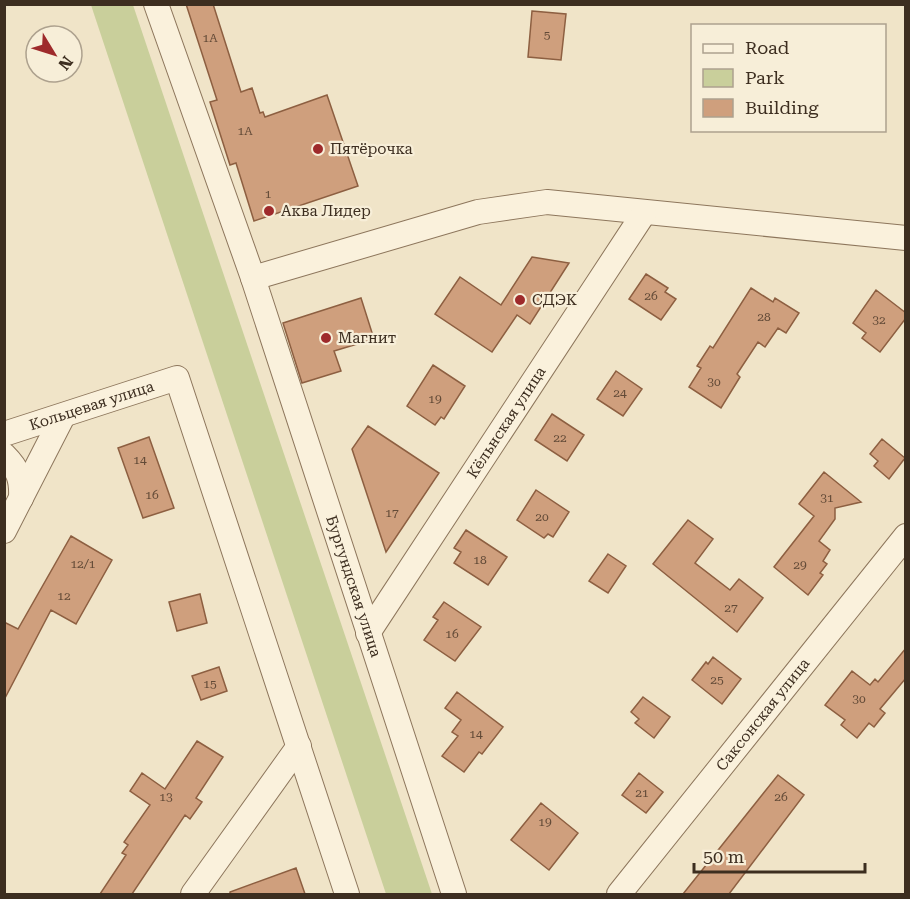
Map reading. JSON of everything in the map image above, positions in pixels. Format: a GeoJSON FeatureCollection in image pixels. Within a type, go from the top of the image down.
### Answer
{"type":"FeatureCollection","features":[{"type":"Feature","properties":{"kind":"street","name":"Бургундская улица"},"geometry":{"type":"LineString","coordinates":[[156,4],[253,278],[454,894]]}},
{"type":"Feature","properties":{"kind":"street"},"geometry":{"type":"LineString","coordinates":[[253,278],[478,212],[547,202],[906,238]]}},
{"type":"Feature","properties":{"kind":"street","name":"Кёльнская улица"},"geometry":{"type":"LineString","coordinates":[[368,633],[644,213]]}},
{"type":"Feature","properties":{"kind":"street","name":"Кольцевая улица"},"geometry":{"type":"LineString","coordinates":[[4,434],[177,378],[299,746]]}},
{"type":"Feature","properties":{"kind":"street"},"geometry":{"type":"LineString","coordinates":[[4,531],[63,416]]}},
{"type":"Feature","properties":{"kind":"street"},"geometry":{"type":"LineString","coordinates":[[4,455],[15,467],[22,482],[21,498]]}},
{"type":"Feature","properties":{"kind":"street","name":"Саксонская улица"},"geometry":{"type":"LineString","coordinates":[[619,894],[906,536]]}},
{"type":"Feature","properties":{"kind":"street"},"geometry":{"type":"LineString","coordinates":[[193,894],[299,746]]}},
{"type":"Feature","properties":{"kind":"street"},"geometry":{"type":"LineString","coordinates":[[299,746],[347,894]]}},
{"type":"Feature","properties":{"kind":"green space"},"geometry":{"type":"Polygon","coordinates":[[[91,5],[133,5],[432,894],[386,894],[91,5]]]}},
{"type":"Feature","properties":{"kind":"building"},"geometry":{"type":"Polygon","coordinates":[[[186,4],[213,4],[241,92],[252,88],[260,113],[263,112],[265,117],[327,95],[358,186],[254,221],[236,163],[230,165],[210,102],[217,100],[186,4]]]}},
{"type":"Feature","properties":{"kind":"building"},"geometry":{"type":"Polygon","coordinates":[[[532,11],[566,14],[561,60],[528,57],[532,11]]]}},
{"type":"Feature","properties":{"kind":"building"},"geometry":{"type":"Polygon","coordinates":[[[532,257],[569,263],[530,324],[517,315],[492,352],[435,314],[460,277],[501,305],[532,257]]]}},
{"type":"Feature","properties":{"kind":"building"},"geometry":{"type":"Polygon","coordinates":[[[646,274],[668,288],[665,292],[676,299],[661,320],[629,299],[646,274]]]}},
{"type":"Feature","properties":{"kind":"building"},"geometry":{"type":"Polygon","coordinates":[[[751,288],[773,302],[775,298],[799,313],[786,333],[778,328],[765,347],[758,342],[737,374],[740,377],[721,408],[689,387],[701,368],[697,366],[710,346],[713,348],[751,288]]]}},
{"type":"Feature","properties":{"kind":"building"},"geometry":{"type":"Polygon","coordinates":[[[876,290],[906,313],[906,318],[880,352],[862,338],[866,333],[853,323],[876,290]]]}},
{"type":"Feature","properties":{"kind":"building"},"geometry":{"type":"Polygon","coordinates":[[[361,298],[374,339],[334,351],[341,371],[302,383],[283,323],[361,298]]]}},
{"type":"Feature","properties":{"kind":"building"},"geometry":{"type":"Polygon","coordinates":[[[433,365],[465,386],[444,419],[441,417],[435,425],[407,406],[433,365]]]}},
{"type":"Feature","properties":{"kind":"building"},"geometry":{"type":"Polygon","coordinates":[[[616,371],[642,389],[623,416],[597,399],[616,371]]]}},
{"type":"Feature","properties":{"kind":"building"},"geometry":{"type":"Polygon","coordinates":[[[552,414],[584,435],[567,461],[535,440],[552,414]]]}},
{"type":"Feature","properties":{"kind":"building"},"geometry":{"type":"Polygon","coordinates":[[[368,426],[439,473],[386,552],[352,449],[368,426]]]}},
{"type":"Feature","properties":{"kind":"building"},"geometry":{"type":"Polygon","coordinates":[[[149,437],[174,508],[143,518],[118,448],[149,437]]]}},
{"type":"Feature","properties":{"kind":"building"},"geometry":{"type":"Polygon","coordinates":[[[882,439],[905,458],[889,479],[874,466],[878,461],[870,454],[882,439]]]}},
{"type":"Feature","properties":{"kind":"building"},"geometry":{"type":"Polygon","coordinates":[[[824,472],[861,502],[835,508],[835,519],[819,541],[830,550],[823,561],[827,564],[820,573],[823,575],[808,595],[774,567],[814,516],[799,504],[824,472]]]}},
{"type":"Feature","properties":{"kind":"building"},"geometry":{"type":"Polygon","coordinates":[[[536,490],[569,512],[553,537],[548,534],[544,538],[517,520],[536,490]]]}},
{"type":"Feature","properties":{"kind":"building"},"geometry":{"type":"Polygon","coordinates":[[[688,520],[713,539],[695,563],[730,590],[739,579],[763,598],[737,632],[653,564],[688,520]]]}},
{"type":"Feature","properties":{"kind":"building"},"geometry":{"type":"Polygon","coordinates":[[[466,530],[507,557],[488,585],[454,563],[461,552],[454,548],[466,530]]]}},
{"type":"Feature","properties":{"kind":"building"},"geometry":{"type":"Polygon","coordinates":[[[71,536],[112,560],[76,624],[51,610],[4,700],[4,622],[18,629],[71,536]]]}},
{"type":"Feature","properties":{"kind":"building"},"geometry":{"type":"Polygon","coordinates":[[[608,554],[626,566],[608,593],[589,581],[608,554]]]}},
{"type":"Feature","properties":{"kind":"building"},"geometry":{"type":"Polygon","coordinates":[[[200,594],[207,623],[177,631],[169,602],[200,594]]]}},
{"type":"Feature","properties":{"kind":"building"},"geometry":{"type":"Polygon","coordinates":[[[444,602],[481,627],[455,661],[424,640],[438,620],[433,617],[444,602]]]}},
{"type":"Feature","properties":{"kind":"building"},"geometry":{"type":"Polygon","coordinates":[[[906,648],[906,678],[880,709],[885,713],[874,727],[869,723],[857,738],[841,725],[845,720],[825,705],[852,671],[870,685],[875,679],[878,682],[906,648]]]}},
{"type":"Feature","properties":{"kind":"building"},"geometry":{"type":"Polygon","coordinates":[[[713,657],[741,679],[722,704],[692,680],[713,657]]]}},
{"type":"Feature","properties":{"kind":"building"},"geometry":{"type":"Polygon","coordinates":[[[219,667],[227,691],[201,700],[192,676],[219,667]]]}},
{"type":"Feature","properties":{"kind":"building"},"geometry":{"type":"Polygon","coordinates":[[[457,692],[503,727],[482,754],[479,752],[464,772],[442,756],[458,736],[452,732],[461,720],[445,708],[457,692]]]}},
{"type":"Feature","properties":{"kind":"building"},"geometry":{"type":"Polygon","coordinates":[[[643,697],[670,717],[654,738],[635,723],[639,719],[631,712],[643,697]]]}},
{"type":"Feature","properties":{"kind":"building"},"geometry":{"type":"Polygon","coordinates":[[[197,741],[223,757],[196,798],[202,802],[190,819],[185,815],[132,894],[100,894],[126,855],[122,853],[128,845],[124,842],[150,805],[130,791],[142,773],[165,789],[197,741]]]}},
{"type":"Feature","properties":{"kind":"building"},"geometry":{"type":"Polygon","coordinates":[[[639,773],[663,792],[646,813],[622,795],[639,773]]]}},
{"type":"Feature","properties":{"kind":"building"},"geometry":{"type":"Polygon","coordinates":[[[778,775],[804,795],[729,894],[683,894],[778,775]]]}},
{"type":"Feature","properties":{"kind":"building"},"geometry":{"type":"Polygon","coordinates":[[[541,803],[578,833],[549,870],[511,840],[541,803]]]}},
{"type":"Feature","properties":{"kind":"building"},"geometry":{"type":"Polygon","coordinates":[[[296,868],[305,894],[230,894],[230,892],[296,868]]]}},
{"type":"Feature","properties":{"kind":"place","name":"Пятёрочка"},"geometry":{"type":"Point","coordinates":[318,149]}},
{"type":"Feature","properties":{"kind":"place","name":"Аква Лидер"},"geometry":{"type":"Point","coordinates":[269,211]}},
{"type":"Feature","properties":{"kind":"place","name":"СДЭК"},"geometry":{"type":"Point","coordinates":[520,300]}},
{"type":"Feature","properties":{"kind":"place","name":"Магнит"},"geometry":{"type":"Point","coordinates":[326,338]}}]}
